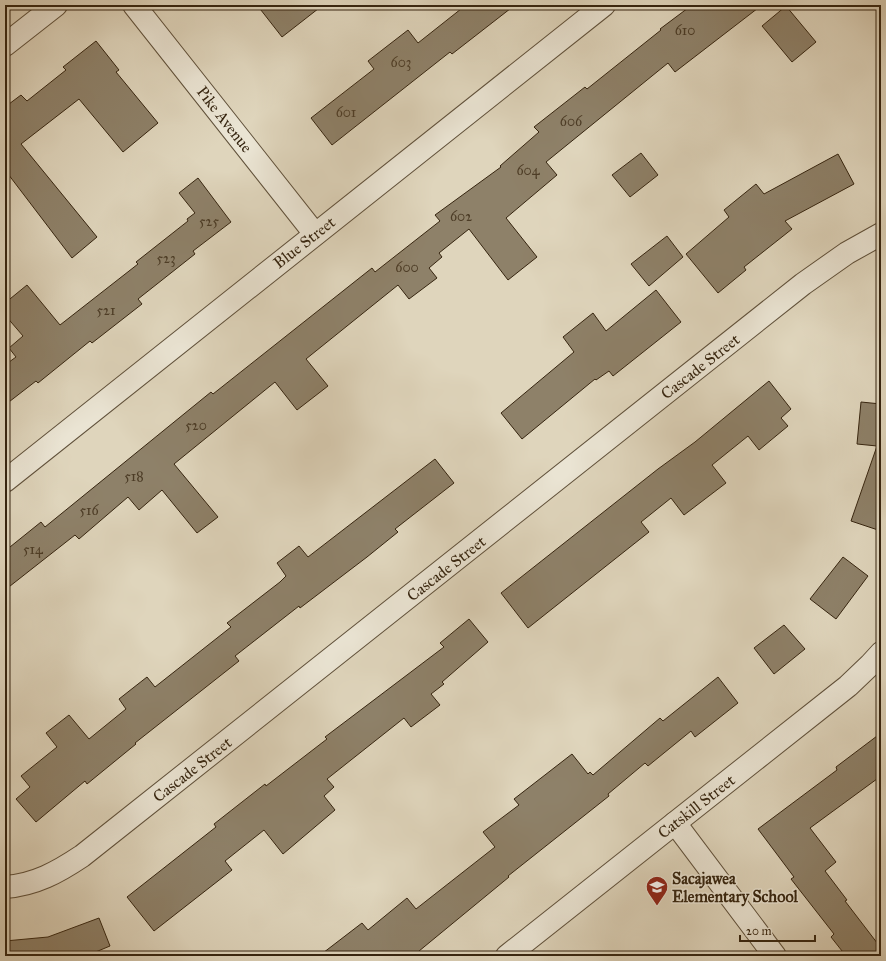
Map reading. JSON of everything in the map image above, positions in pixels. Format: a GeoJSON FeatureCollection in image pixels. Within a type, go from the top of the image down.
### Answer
{"type":"FeatureCollection","features":[{"type":"Feature","properties":{"kind":"street"},"geometry":{"type":"LineString","coordinates":[[5,45],[56,5]]}},
{"type":"Feature","properties":{"kind":"street","name":"Pike Avenue"},"geometry":{"type":"LineString","coordinates":[[134,5],[315,234]]}},
{"type":"Feature","properties":{"kind":"street","name":"Blue Street"},"geometry":{"type":"LineString","coordinates":[[5,481],[604,5]]}},
{"type":"Feature","properties":{"kind":"street","name":"Cascade Street"},"geometry":{"type":"LineString","coordinates":[[5,887],[22,886],[55,874],[82,856],[803,284],[846,253],[881,234]]}},
{"type":"Feature","properties":{"kind":"street","name":"Catskill Street"},"geometry":{"type":"LineString","coordinates":[[507,956],[848,686],[881,653]]}},
{"type":"Feature","properties":{"kind":"street"},"geometry":{"type":"LineString","coordinates":[[675,823],[775,956]]}},
{"type":"Feature","properties":{"kind":"building"},"geometry":{"type":"Polygon","coordinates":[[[257,5],[323,5],[282,37],[257,5]]]}},
{"type":"Feature","properties":{"kind":"building"},"geometry":{"type":"Polygon","coordinates":[[[466,5],[515,5],[452,54],[450,52],[332,145],[311,118],[374,69],[368,61],[408,30],[418,43],[466,5]]]}},
{"type":"Feature","properties":{"kind":"building"},"geometry":{"type":"Polygon","coordinates":[[[692,5],[762,5],[675,72],[668,63],[546,162],[557,175],[506,218],[537,257],[508,280],[469,229],[439,253],[442,257],[429,268],[437,278],[409,299],[398,285],[306,359],[328,386],[297,410],[275,382],[174,464],[218,517],[197,533],[162,490],[139,510],[128,497],[79,539],[75,535],[5,590],[5,551],[41,522],[45,527],[211,392],[213,394],[372,268],[375,272],[440,221],[435,215],[501,167],[500,166],[539,132],[534,127],[585,87],[587,89],[661,30],[660,29],[692,5]]]}},
{"type":"Feature","properties":{"kind":"building"},"geometry":{"type":"Polygon","coordinates":[[[786,6],[816,42],[792,62],[762,26],[786,6]]]}},
{"type":"Feature","properties":{"kind":"building"},"geometry":{"type":"Polygon","coordinates":[[[96,41],[119,70],[116,72],[158,123],[123,152],[79,99],[21,144],[97,237],[72,258],[5,170],[5,107],[21,95],[27,101],[66,70],[63,67],[96,41]]]}},
{"type":"Feature","properties":{"kind":"building"},"geometry":{"type":"Polygon","coordinates":[[[641,153],[658,175],[630,197],[612,175],[641,153]]]}},
{"type":"Feature","properties":{"kind":"building"},"geometry":{"type":"Polygon","coordinates":[[[838,154],[854,184],[785,221],[792,229],[744,267],[746,270],[718,293],[686,254],[729,217],[724,210],[756,184],[764,194],[838,154]]]}},
{"type":"Feature","properties":{"kind":"building"},"geometry":{"type":"Polygon","coordinates":[[[198,178],[231,222],[193,251],[195,254],[138,299],[142,304],[92,343],[90,341],[38,383],[36,381],[5,405],[5,365],[16,357],[9,348],[23,336],[5,315],[5,303],[27,285],[60,325],[138,264],[136,262],[188,221],[187,219],[195,213],[179,193],[198,178]]]}},
{"type":"Feature","properties":{"kind":"building"},"geometry":{"type":"Polygon","coordinates":[[[667,236],[683,257],[649,286],[631,264],[667,236]]]}},
{"type":"Feature","properties":{"kind":"building"},"geometry":{"type":"Polygon","coordinates":[[[656,290],[681,322],[613,376],[609,371],[596,380],[595,379],[522,439],[501,413],[574,352],[563,337],[593,313],[606,331],[656,290]]]}},
{"type":"Feature","properties":{"kind":"building"},"geometry":{"type":"Polygon","coordinates":[[[769,381],[791,409],[781,418],[788,426],[759,450],[748,436],[712,465],[726,483],[684,515],[671,498],[641,522],[649,532],[528,628],[501,593],[658,469],[695,442],[769,381]]]}},
{"type":"Feature","properties":{"kind":"building"},"geometry":{"type":"Polygon","coordinates":[[[861,402],[881,404],[881,531],[851,521],[877,446],[857,444],[861,402]]]}},
{"type":"Feature","properties":{"kind":"building"},"geometry":{"type":"Polygon","coordinates":[[[435,459],[454,483],[395,529],[398,532],[235,656],[239,661],[135,743],[136,744],[87,784],[85,781],[36,822],[16,799],[30,787],[21,776],[57,747],[46,733],[69,715],[89,739],[126,709],[119,699],[147,677],[155,687],[231,627],[227,623],[280,582],[286,576],[277,563],[299,546],[308,557],[435,459]]]}},
{"type":"Feature","properties":{"kind":"building"},"geometry":{"type":"Polygon","coordinates":[[[843,557],[868,576],[836,619],[810,599],[843,557]]]}},
{"type":"Feature","properties":{"kind":"building"},"geometry":{"type":"Polygon","coordinates":[[[469,619],[488,642],[442,682],[444,684],[431,694],[440,705],[411,727],[404,718],[327,779],[334,787],[324,796],[335,810],[283,854],[264,830],[225,861],[232,870],[154,931],[127,897],[216,827],[214,824],[265,784],[266,786],[327,739],[325,737],[444,647],[440,643],[469,619]]]}},
{"type":"Feature","properties":{"kind":"building"},"geometry":{"type":"Polygon","coordinates":[[[784,625],[805,649],[774,674],[754,648],[784,625]]]}},
{"type":"Feature","properties":{"kind":"building"},"geometry":{"type":"Polygon","coordinates":[[[718,677],[738,703],[695,737],[691,731],[648,766],[645,763],[608,794],[609,796],[508,876],[509,877],[413,956],[319,956],[362,923],[368,930],[407,898],[416,909],[495,847],[483,832],[519,805],[514,799],[572,754],[588,774],[590,772],[593,775],[660,718],[663,721],[718,677]]]}},
{"type":"Feature","properties":{"kind":"building"},"geometry":{"type":"Polygon","coordinates":[[[881,733],[881,776],[810,828],[836,862],[825,871],[847,900],[845,901],[881,948],[881,956],[846,956],[831,937],[834,934],[791,879],[794,877],[758,829],[837,770],[836,767],[881,733]]]}},
{"type":"Feature","properties":{"kind":"building"},"geometry":{"type":"Polygon","coordinates":[[[99,918],[110,946],[86,956],[5,956],[5,941],[48,937],[99,918]]]}},
{"type":"Feature","properties":{"kind":"place","name":"Sacajawea Elementary School"},"geometry":{"type":"Point","coordinates":[657,906]}}]}
